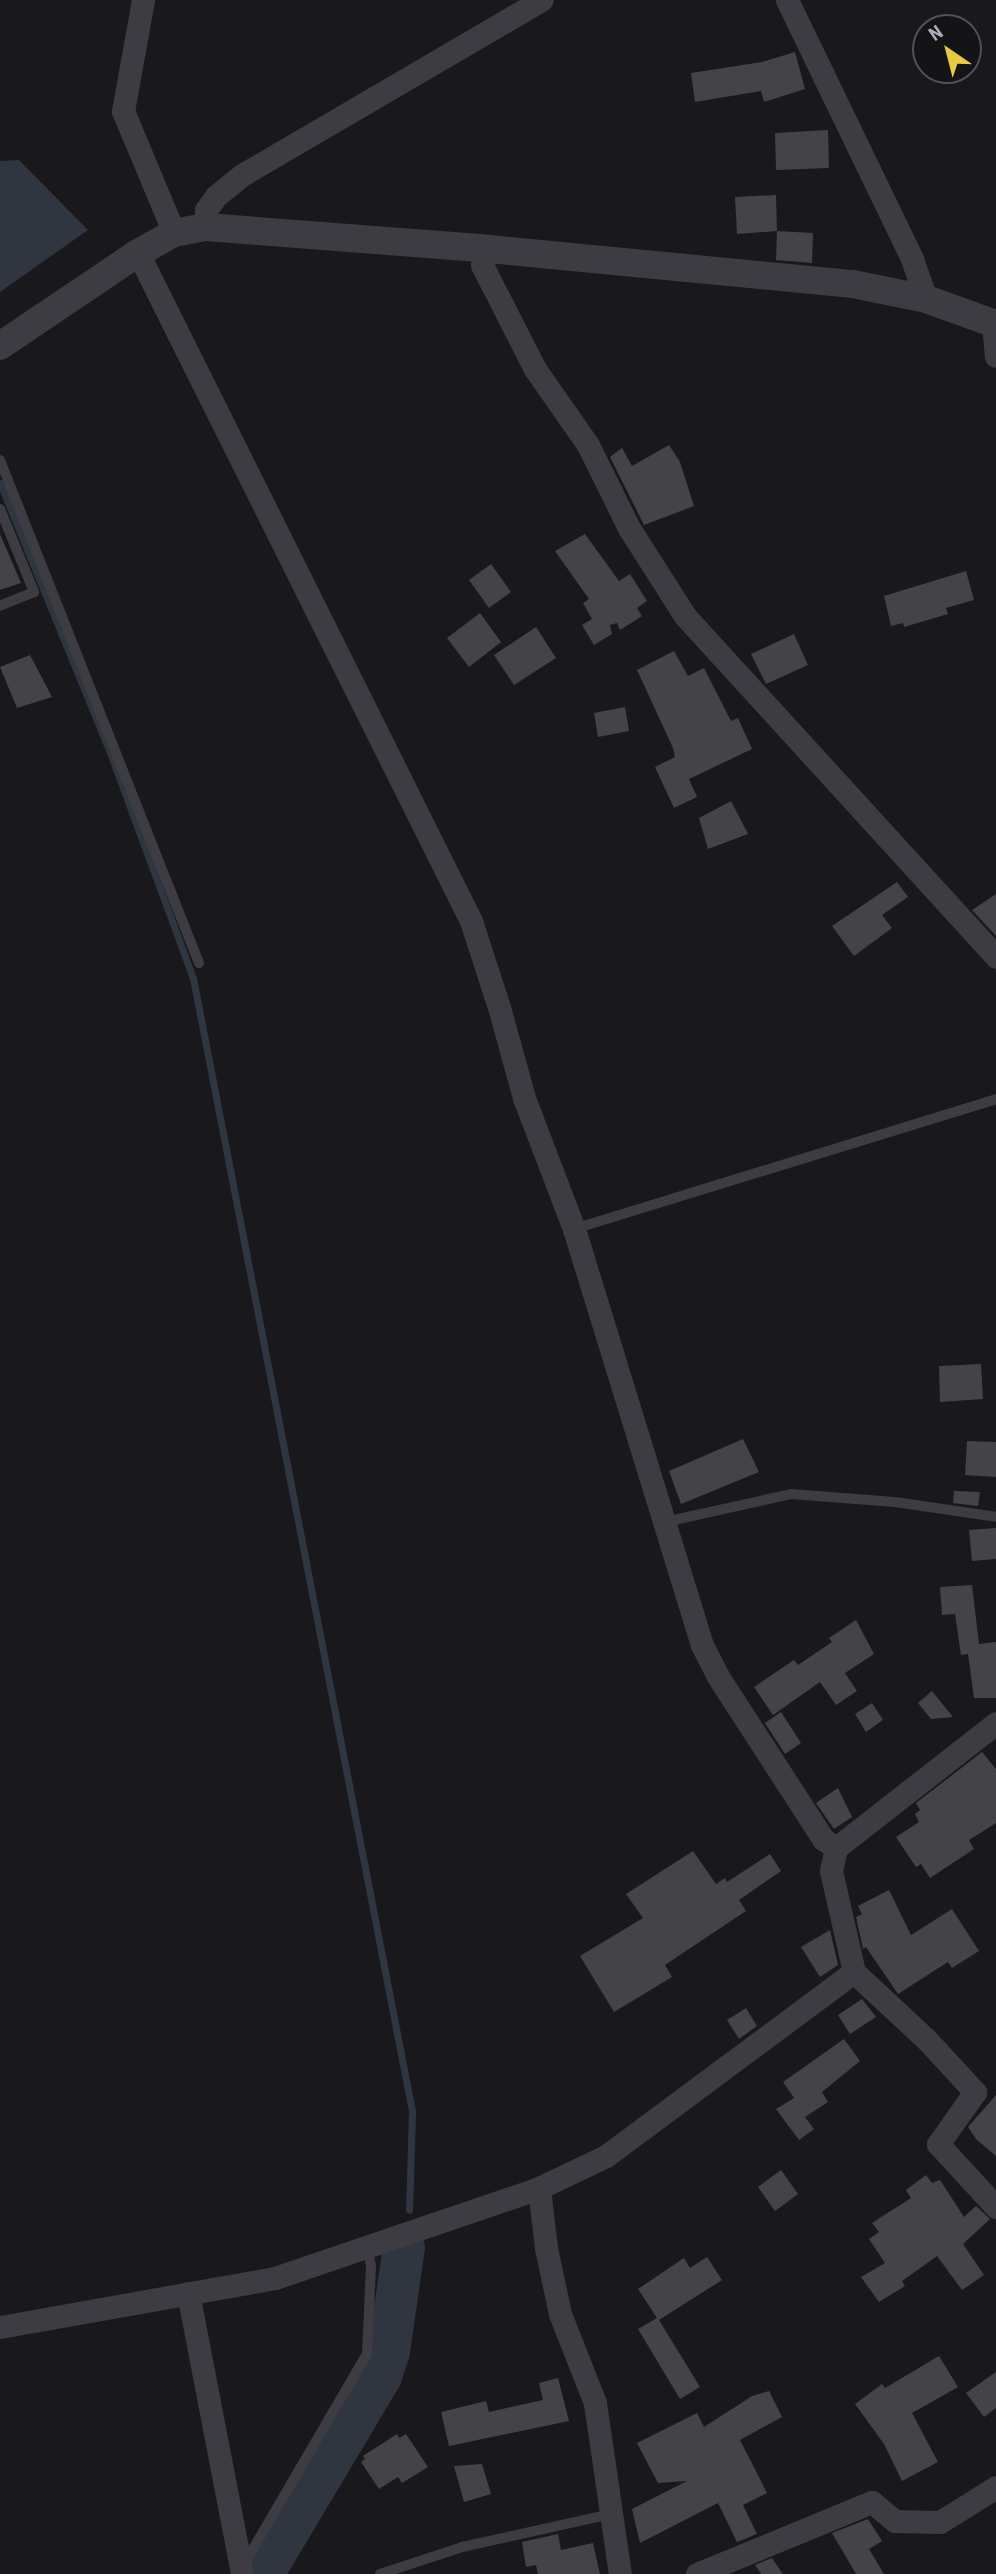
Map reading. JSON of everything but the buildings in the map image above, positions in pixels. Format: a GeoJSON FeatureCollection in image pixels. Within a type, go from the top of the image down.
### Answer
{"type":"FeatureCollection","features":[{"type":"Feature","properties":{"kind":"street"},"geometry":{"type":"LineString","coordinates":[[143,0],[123,111],[173,233]]}},
{"type":"Feature","properties":{"kind":"street"},"geometry":{"type":"LineString","coordinates":[[206,227],[206,210],[216,196],[242,175],[542,0]]}},
{"type":"Feature","properties":{"kind":"street"},"geometry":{"type":"LineString","coordinates":[[787,0],[912,259],[926,299]]}},
{"type":"Feature","properties":{"kind":"street"},"geometry":{"type":"LineString","coordinates":[[0,346],[138,253],[173,233],[206,227],[489,248],[853,284],[926,299],[995,323],[996,356]]}},
{"type":"Feature","properties":{"kind":"street"},"geometry":{"type":"LineString","coordinates":[[489,248],[482,265],[535,369],[588,445],[629,528],[685,616],[996,957]]}},
{"type":"Feature","properties":{"kind":"street"},"geometry":{"type":"LineString","coordinates":[[138,253],[471,921],[499,1007],[524,1098],[574,1229],[702,1645],[717,1675],[823,1839],[836,1848]]}},
{"type":"Feature","properties":{"kind":"street"},"geometry":{"type":"LineString","coordinates":[[996,1723],[836,1848],[831,1871],[854,1972],[927,2040],[975,2092],[938,2144],[996,2207]]}},
{"type":"Feature","properties":{"kind":"street"},"geometry":{"type":"LineString","coordinates":[[0,2327],[275,2278],[540,2188],[606,2156],[854,1972]]}},
{"type":"Feature","properties":{"kind":"street"},"geometry":{"type":"LineString","coordinates":[[540,2188],[546,2248],[560,2314],[595,2403],[620,2574]]}},
{"type":"Feature","properties":{"kind":"street"},"geometry":{"type":"LineString","coordinates":[[188,2293],[239,2572]]}},
{"type":"Feature","properties":{"kind":"street"},"geometry":{"type":"LineString","coordinates":[[697,2574],[872,2502],[895,2521],[940,2522],[996,2487]]}},
{"type":"Feature","properties":{"kind":"lane"},"geometry":{"type":"LineString","coordinates":[[0,460],[199,963]]}},
{"type":"Feature","properties":{"kind":"lane"},"geometry":{"type":"LineString","coordinates":[[0,509],[34,592],[0,606]]}},
{"type":"Feature","properties":{"kind":"lane"},"geometry":{"type":"LineString","coordinates":[[574,1229],[996,1099]]}},
{"type":"Feature","properties":{"kind":"lane"},"geometry":{"type":"LineString","coordinates":[[665,1522],[791,1494],[895,1502],[996,1517]]}},
{"type":"Feature","properties":{"kind":"lane"},"geometry":{"type":"LineString","coordinates":[[239,2572],[367,2354],[371,2266],[368,2246]]}},
{"type":"Feature","properties":{"kind":"lane"},"geometry":{"type":"LineString","coordinates":[[380,2574],[462,2547],[611,2514]]}},
{"type":"Feature","properties":{"kind":"shaded area"},"geometry":{"type":"Polygon","coordinates":[[[19,160],[88,230],[0,292],[0,161],[19,160]]]}},
{"type":"Feature","properties":{"kind":"waterway"},"geometry":{"type":"LineString","coordinates":[[0,483],[112,758],[193,978],[412,2111],[409,2210]]}},
{"type":"Feature","properties":{"kind":"waterway"},"geometry":{"type":"LineString","coordinates":[[263,2574],[381,2376],[389,2351],[404,2247]]}}]}
